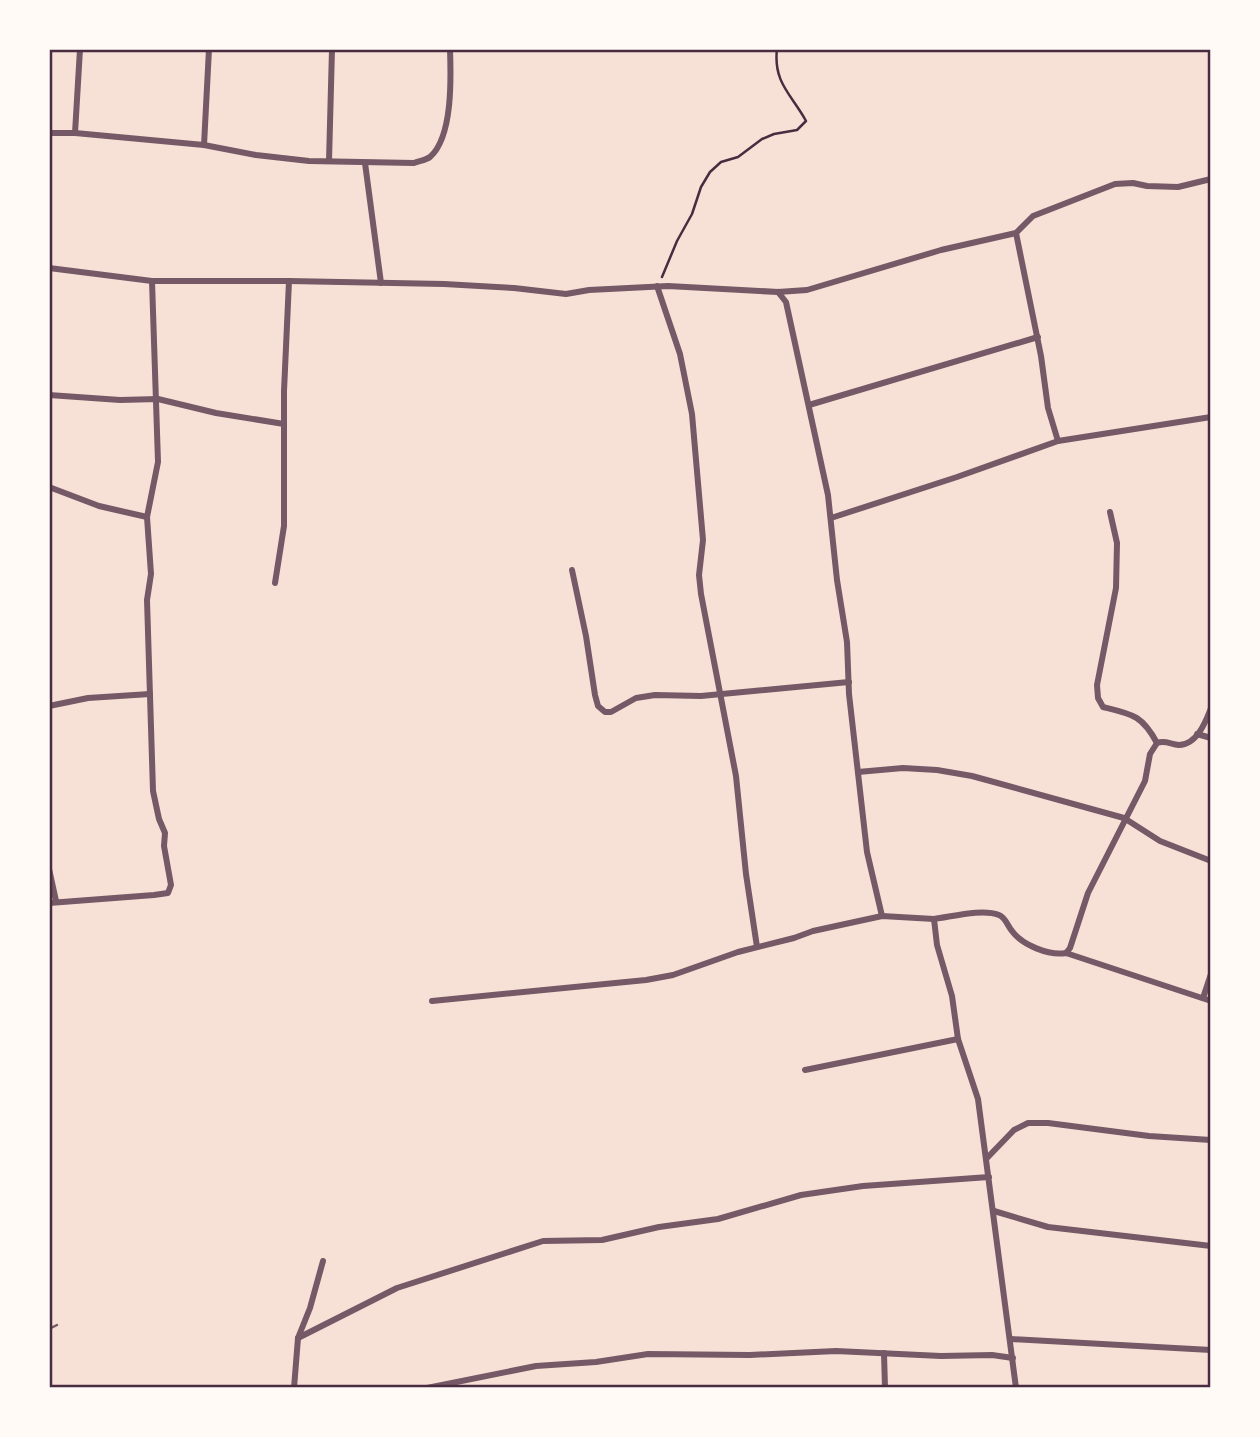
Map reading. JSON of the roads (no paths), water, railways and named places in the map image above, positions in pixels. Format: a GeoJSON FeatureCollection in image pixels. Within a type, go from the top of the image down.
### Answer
{"type":"FeatureCollection","features":[{"type":"Feature","properties":{"kind":"street"},"geometry":{"type":"LineString","coordinates":[[75,133],[80,49]]}},
{"type":"Feature","properties":{"kind":"street"},"geometry":{"type":"LineString","coordinates":[[204,145],[209,49]]}},
{"type":"Feature","properties":{"kind":"street"},"geometry":{"type":"LineString","coordinates":[[329,162],[331,49]]}},
{"type":"Feature","properties":{"kind":"street"},"geometry":{"type":"LineString","coordinates":[[49,132],[204,145],[256,155],[329,162],[414,163],[429,158],[445,131],[450,49]]}},
{"type":"Feature","properties":{"kind":"street"},"geometry":{"type":"LineString","coordinates":[[365,163],[381,283]]}},
{"type":"Feature","properties":{"kind":"street"},"geometry":{"type":"LineString","coordinates":[[49,268],[152,281],[381,283],[514,288],[547,294],[657,286],[778,292],[807,290],[942,250],[1016,233],[1033,216],[1115,184],[1178,187],[1211,179]]}},
{"type":"Feature","properties":{"kind":"street"},"geometry":{"type":"LineString","coordinates":[[1016,233],[1038,337],[1048,408],[1058,440]]}},
{"type":"Feature","properties":{"kind":"street"},"geometry":{"type":"LineString","coordinates":[[49,869],[53,902],[168,892],[171,885],[164,846],[165,833],[153,791],[147,600],[152,563],[147,517],[158,462],[158,399],[152,281]]}},
{"type":"Feature","properties":{"kind":"street"},"geometry":{"type":"LineString","coordinates":[[275,583],[284,526],[289,281]]}},
{"type":"Feature","properties":{"kind":"street"},"geometry":{"type":"LineString","coordinates":[[657,286],[680,354],[692,414],[702,526],[699,575],[701,594],[736,776],[757,947]]}},
{"type":"Feature","properties":{"kind":"street"},"geometry":{"type":"LineString","coordinates":[[778,292],[786,302],[831,518],[847,642],[867,852],[882,916]]}},
{"type":"Feature","properties":{"kind":"street"},"geometry":{"type":"LineString","coordinates":[[809,405],[1038,337]]}},
{"type":"Feature","properties":{"kind":"street"},"geometry":{"type":"LineString","coordinates":[[49,395],[120,400],[158,399],[216,413],[284,424]]}},
{"type":"Feature","properties":{"kind":"street"},"geometry":{"type":"LineString","coordinates":[[831,518],[957,477],[1058,440],[1211,417]]}},
{"type":"Feature","properties":{"kind":"street"},"geometry":{"type":"LineString","coordinates":[[49,487],[99,506],[147,517]]}},
{"type":"Feature","properties":{"kind":"street"},"geometry":{"type":"LineString","coordinates":[[1110,512],[1117,543],[1116,588],[1097,685],[1098,698],[1103,707],[1134,715],[1147,724],[1157,743]]}},
{"type":"Feature","properties":{"kind":"street"},"geometry":{"type":"LineString","coordinates":[[572,570],[595,695],[598,706],[605,712],[611,712],[636,698],[722,694],[849,682]]}},
{"type":"Feature","properties":{"kind":"street"},"geometry":{"type":"LineString","coordinates":[[49,706],[88,698],[150,694]]}},
{"type":"Feature","properties":{"kind":"street"},"geometry":{"type":"LineString","coordinates":[[1066,953],[1070,948],[1087,893],[1144,781],[1150,754],[1157,743],[1163,741],[1181,745],[1189,742],[1204,725],[1211,708]]}},
{"type":"Feature","properties":{"kind":"street"},"geometry":{"type":"LineString","coordinates":[[1197,734],[1211,738]]}},
{"type":"Feature","properties":{"kind":"street"},"geometry":{"type":"LineString","coordinates":[[859,772],[903,768],[972,776],[1124,818],[1160,841],[1211,861]]}},
{"type":"Feature","properties":{"kind":"street"},"geometry":{"type":"LineString","coordinates":[[432,1001],[646,980],[673,975],[813,931],[882,916],[934,919],[961,914],[996,914],[1004,918],[1011,931],[1024,943],[1055,953],[1066,953],[1211,1001]]}},
{"type":"Feature","properties":{"kind":"street"},"geometry":{"type":"LineString","coordinates":[[934,919],[937,945],[952,996],[958,1039],[978,1098],[1016,1388]]}},
{"type":"Feature","properties":{"kind":"street"},"geometry":{"type":"LineString","coordinates":[[1203,998],[1211,974]]}},
{"type":"Feature","properties":{"kind":"street"},"geometry":{"type":"LineString","coordinates":[[805,1070],[958,1039]]}},
{"type":"Feature","properties":{"kind":"street"},"geometry":{"type":"LineString","coordinates":[[987,1158],[1014,1130],[1028,1123],[1211,1140]]}},
{"type":"Feature","properties":{"kind":"street"},"geometry":{"type":"LineString","coordinates":[[298,1338],[397,1288],[542,1241],[602,1240],[659,1227],[718,1219],[801,1195],[850,1187],[989,1177]]}},
{"type":"Feature","properties":{"kind":"street"},"geometry":{"type":"LineString","coordinates":[[994,1211],[1048,1227],[1211,1246]]}},
{"type":"Feature","properties":{"kind":"street"},"geometry":{"type":"LineString","coordinates":[[294,1388],[298,1338],[310,1308],[323,1261]]}},
{"type":"Feature","properties":{"kind":"street"},"geometry":{"type":"LineString","coordinates":[[1011,1339],[1211,1350]]}},
{"type":"Feature","properties":{"kind":"street"},"geometry":{"type":"LineString","coordinates":[[427,1388],[536,1366],[596,1362],[648,1354],[750,1355],[836,1351],[942,1356],[992,1355],[1013,1358]]}},
{"type":"Feature","properties":{"kind":"street"},"geometry":{"type":"LineString","coordinates":[[884,1353],[885,1388]]}},
{"type":"Feature","properties":{"kind":"lane"},"geometry":{"type":"LineString","coordinates":[[49,1329],[57,1325]]}}]}
